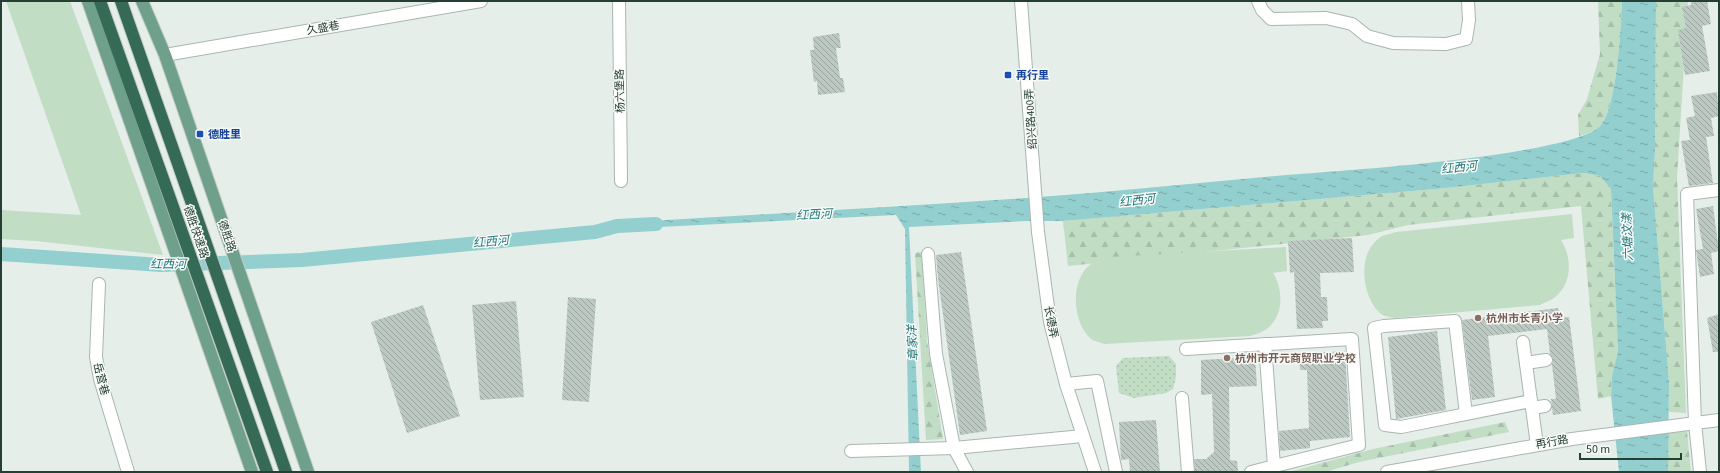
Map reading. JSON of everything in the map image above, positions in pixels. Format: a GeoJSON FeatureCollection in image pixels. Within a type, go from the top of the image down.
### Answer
{"type":"FeatureCollection","features":[{"type":"Feature","properties":{"kind":"highway","name":"德胜快速路"},"geometry":{"type":"LineString","coordinates":[[100,1],[267,472]]}},
{"type":"Feature","properties":{"kind":"highway","name":"德胜快速路"},"geometry":{"type":"LineString","coordinates":[[121,1],[286,472]]}},
{"type":"Feature","properties":{"kind":"main road"},"geometry":{"type":"LineString","coordinates":[[88,1],[252,472]]}},
{"type":"Feature","properties":{"kind":"main road","name":"德胜路"},"geometry":{"type":"LineString","coordinates":[[142,1],[165,55],[308,472]]}},
{"type":"Feature","properties":{"kind":"street","name":"久盛巷"},"geometry":{"type":"LineString","coordinates":[[165,55],[481,1]]}},
{"type":"Feature","properties":{"kind":"street","name":"杨六堡路"},"geometry":{"type":"LineString","coordinates":[[619,1],[621,181]]}},
{"type":"Feature","properties":{"kind":"street","name":"绍兴路400弄"},"geometry":{"type":"LineString","coordinates":[[1021,1],[1034,166]]}},
{"type":"Feature","properties":{"kind":"street"},"geometry":{"type":"LineString","coordinates":[[1258,1],[1262,10],[1271,19],[1326,18],[1352,24],[1367,36],[1392,43],[1446,44],[1466,39],[1469,20],[1468,1]]}},
{"type":"Feature","properties":{"kind":"street","name":"长德弄"},"geometry":{"type":"LineString","coordinates":[[1034,166],[1038,232],[1050,322],[1066,384],[1095,472]]}},
{"type":"Feature","properties":{"kind":"street"},"geometry":{"type":"LineString","coordinates":[[1700,472],[1695,423],[1687,194],[1719,190]]}},
{"type":"Feature","properties":{"kind":"street"},"geometry":{"type":"LineString","coordinates":[[928,254],[936,354],[954,448],[967,472]]}},
{"type":"Feature","properties":{"kind":"street","name":"岳营巷"},"geometry":{"type":"LineString","coordinates":[[99,284],[96,357],[100,379],[128,472]]}},
{"type":"Feature","properties":{"kind":"street"},"geometry":{"type":"LineString","coordinates":[[1466,414],[1455,321],[1374,328],[1385,425],[1401,427],[1466,414],[1531,404],[1545,406]]}},
{"type":"Feature","properties":{"kind":"street"},"geometry":{"type":"LineString","coordinates":[[1186,349],[1352,339],[1359,446],[1251,472]]}},
{"type":"Feature","properties":{"kind":"street"},"geometry":{"type":"LineString","coordinates":[[1523,342],[1537,445]]}},
{"type":"Feature","properties":{"kind":"street"},"geometry":{"type":"LineString","coordinates":[[1265,344],[1274,466]]}},
{"type":"Feature","properties":{"kind":"street"},"geometry":{"type":"LineString","coordinates":[[1526,363],[1546,360]]}},
{"type":"Feature","properties":{"kind":"street"},"geometry":{"type":"LineString","coordinates":[[1066,384],[1097,381],[1116,472]]}},
{"type":"Feature","properties":{"kind":"street"},"geometry":{"type":"LineString","coordinates":[[1182,398],[1188,472]]}},
{"type":"Feature","properties":{"kind":"street","name":"再行路"},"geometry":{"type":"LineString","coordinates":[[1387,472],[1572,438],[1719,420]]}},
{"type":"Feature","properties":{"kind":"street"},"geometry":{"type":"LineString","coordinates":[[851,451],[954,448],[1083,436]]}},
{"type":"Feature","properties":{"kind":"green space"},"geometry":{"type":"Polygon","coordinates":[[[6,1],[70,1],[163,255],[36,241],[1,239],[1,210],[81,215],[6,1]]]}},
{"type":"Feature","properties":{"kind":"green space"},"geometry":{"type":"Polygon","coordinates":[[[1598,1],[1622,1],[1617,66],[1611,101],[1601,125],[1594,131],[1579,136],[1578,115],[1587,99],[1600,54],[1598,1]]]}},
{"type":"Feature","properties":{"kind":"green space"},"geometry":{"type":"Polygon","coordinates":[[[1656,1],[1688,1],[1677,177],[1686,413],[1669,412],[1669,382],[1653,187],[1655,150],[1656,1]]]}},
{"type":"Feature","properties":{"kind":"green space"},"geometry":{"type":"Polygon","coordinates":[[[1584,173],[1600,176],[1611,189],[1618,351],[1612,376],[1611,396],[1598,399],[1581,206],[1408,225],[1368,235],[1068,266],[1063,221],[1436,189],[1584,173]]]}},
{"type":"Feature","properties":{"kind":"green space"},"geometry":{"type":"Polygon","coordinates":[[[1572,214],[1574,238],[1561,240],[1565,247],[1569,262],[1569,270],[1565,285],[1552,299],[1540,305],[1394,318],[1380,313],[1369,297],[1364,276],[1367,255],[1371,246],[1378,239],[1384,236],[1396,232],[1572,214]]]}},
{"type":"Feature","properties":{"kind":"green space"},"geometry":{"type":"Polygon","coordinates":[[[1286,247],[1287,271],[1273,273],[1279,287],[1279,311],[1271,325],[1260,333],[1250,336],[1104,344],[1090,338],[1084,331],[1080,321],[1076,300],[1079,280],[1084,271],[1091,264],[1099,260],[1109,257],[1286,247]]]}},
{"type":"Feature","properties":{"kind":"green space"},"geometry":{"type":"Polygon","coordinates":[[[922,252],[927,341],[943,439],[926,440],[915,253],[922,252]]]}},
{"type":"Feature","properties":{"kind":"green space"},"geometry":{"type":"Polygon","coordinates":[[[1169,356],[1176,364],[1176,377],[1173,389],[1166,393],[1134,398],[1119,393],[1116,366],[1123,358],[1169,356]]]}},
{"type":"Feature","properties":{"kind":"green space"},"geometry":{"type":"Polygon","coordinates":[[[1505,422],[1509,432],[1359,462],[1325,472],[1289,472],[1373,449],[1505,422]]]}},
{"type":"Feature","properties":{"kind":"green space"},"geometry":{"type":"Polygon","coordinates":[[[1687,431],[1691,472],[1668,472],[1668,433],[1687,431]]]}},
{"type":"Feature","properties":{"kind":"water"},"geometry":{"type":"Polygon","coordinates":[[[1622,1],[1656,1],[1655,150],[1653,187],[1669,382],[1668,472],[1619,472],[1611,396],[1612,376],[1618,351],[1611,189],[1600,176],[1584,173],[1436,189],[1063,221],[1027,221],[909,227],[921,472],[909,472],[905,229],[896,215],[640,228],[634,222],[1091,193],[1401,166],[1503,153],[1548,145],[1582,136],[1601,125],[1611,101],[1614,85],[1621,29],[1622,1]]]}},
{"type":"Feature","properties":{"kind":"building"},"geometry":{"type":"Polygon","coordinates":[[[1691,1],[1707,1],[1711,24],[1702,26],[1710,71],[1685,75],[1678,30],[1686,28],[1682,7],[1691,5],[1691,1]]]}},
{"type":"Feature","properties":{"kind":"building"},"geometry":{"type":"Polygon","coordinates":[[[839,33],[841,48],[836,48],[840,78],[843,78],[845,92],[818,95],[817,81],[814,82],[810,50],[814,50],[813,37],[839,33]]]}},
{"type":"Feature","properties":{"kind":"building"},"geometry":{"type":"Polygon","coordinates":[[[1717,92],[1719,116],[1711,118],[1714,136],[1706,137],[1713,183],[1689,186],[1681,141],[1690,140],[1686,118],[1695,116],[1691,96],[1717,92]]]}},
{"type":"Feature","properties":{"kind":"building"},"geometry":{"type":"Polygon","coordinates":[[[1713,206],[1719,251],[1711,253],[1714,274],[1700,277],[1696,250],[1703,249],[1696,209],[1713,206]]]}},
{"type":"Feature","properties":{"kind":"building"},"geometry":{"type":"Polygon","coordinates":[[[1352,238],[1354,272],[1320,273],[1321,297],[1327,297],[1328,321],[1322,321],[1323,328],[1297,329],[1294,272],[1290,273],[1288,241],[1352,238]]]}},
{"type":"Feature","properties":{"kind":"building"},"geometry":{"type":"Polygon","coordinates":[[[961,252],[987,431],[960,435],[936,255],[961,252]]]}},
{"type":"Feature","properties":{"kind":"building"},"geometry":{"type":"Polygon","coordinates":[[[568,297],[596,299],[589,402],[562,400],[568,297]]]}},
{"type":"Feature","properties":{"kind":"building"},"geometry":{"type":"Polygon","coordinates":[[[516,301],[524,397],[480,400],[472,305],[516,301]]]}},
{"type":"Feature","properties":{"kind":"building"},"geometry":{"type":"Polygon","coordinates":[[[423,305],[460,416],[407,433],[371,322],[423,305]]]}},
{"type":"Feature","properties":{"kind":"building"},"geometry":{"type":"Polygon","coordinates":[[[1558,308],[1560,318],[1569,317],[1581,411],[1553,415],[1551,399],[1556,399],[1552,365],[1553,359],[1550,354],[1547,329],[1488,336],[1495,397],[1472,400],[1462,320],[1558,308]]]}},
{"type":"Feature","properties":{"kind":"building"},"geometry":{"type":"Polygon","coordinates":[[[1719,314],[1719,352],[1713,352],[1707,318],[1719,314]]]}},
{"type":"Feature","properties":{"kind":"building"},"geometry":{"type":"Polygon","coordinates":[[[1437,331],[1446,410],[1396,419],[1388,337],[1437,331]]]}},
{"type":"Feature","properties":{"kind":"building"},"geometry":{"type":"Polygon","coordinates":[[[1345,351],[1350,437],[1310,441],[1310,448],[1280,451],[1279,431],[1309,428],[1307,370],[1300,370],[1299,354],[1345,351]]]}},
{"type":"Feature","properties":{"kind":"building"},"geometry":{"type":"Polygon","coordinates":[[[1255,357],[1257,386],[1229,387],[1230,460],[1237,461],[1238,471],[1195,472],[1194,459],[1206,459],[1214,452],[1212,394],[1201,395],[1201,360],[1255,357]]]}},
{"type":"Feature","properties":{"kind":"building"},"geometry":{"type":"Polygon","coordinates":[[[1156,420],[1160,472],[1130,472],[1129,459],[1121,460],[1119,422],[1156,420]]]}},
{"type":"Feature","properties":{"kind":"waterway","name":"红西河"},"geometry":{"type":"LineString","coordinates":[[1,254],[161,265],[302,260],[595,232],[617,226],[656,224]]}},
{"type":"Feature","properties":{"kind":"place","name":"再行里"},"geometry":{"type":"Point","coordinates":[1008,75]}},
{"type":"Feature","properties":{"kind":"place","name":"德胜里"},"geometry":{"type":"Point","coordinates":[200,134]}},
{"type":"Feature","properties":{"kind":"place","name":"杭州市长青小学"},"geometry":{"type":"Point","coordinates":[1478,318]}},
{"type":"Feature","properties":{"kind":"place","name":"杭州市开元商贸职业学校"},"geometry":{"type":"Point","coordinates":[1227,358]}},
{"type":"Feature","properties":{"kind":"water label","name":"六塘汶漾"},"geometry":{"type":"Point","coordinates":[1628,237]}},
{"type":"Feature","properties":{"kind":"water label","name":"章家洋"},"geometry":{"type":"Point","coordinates":[913,343]}}]}
